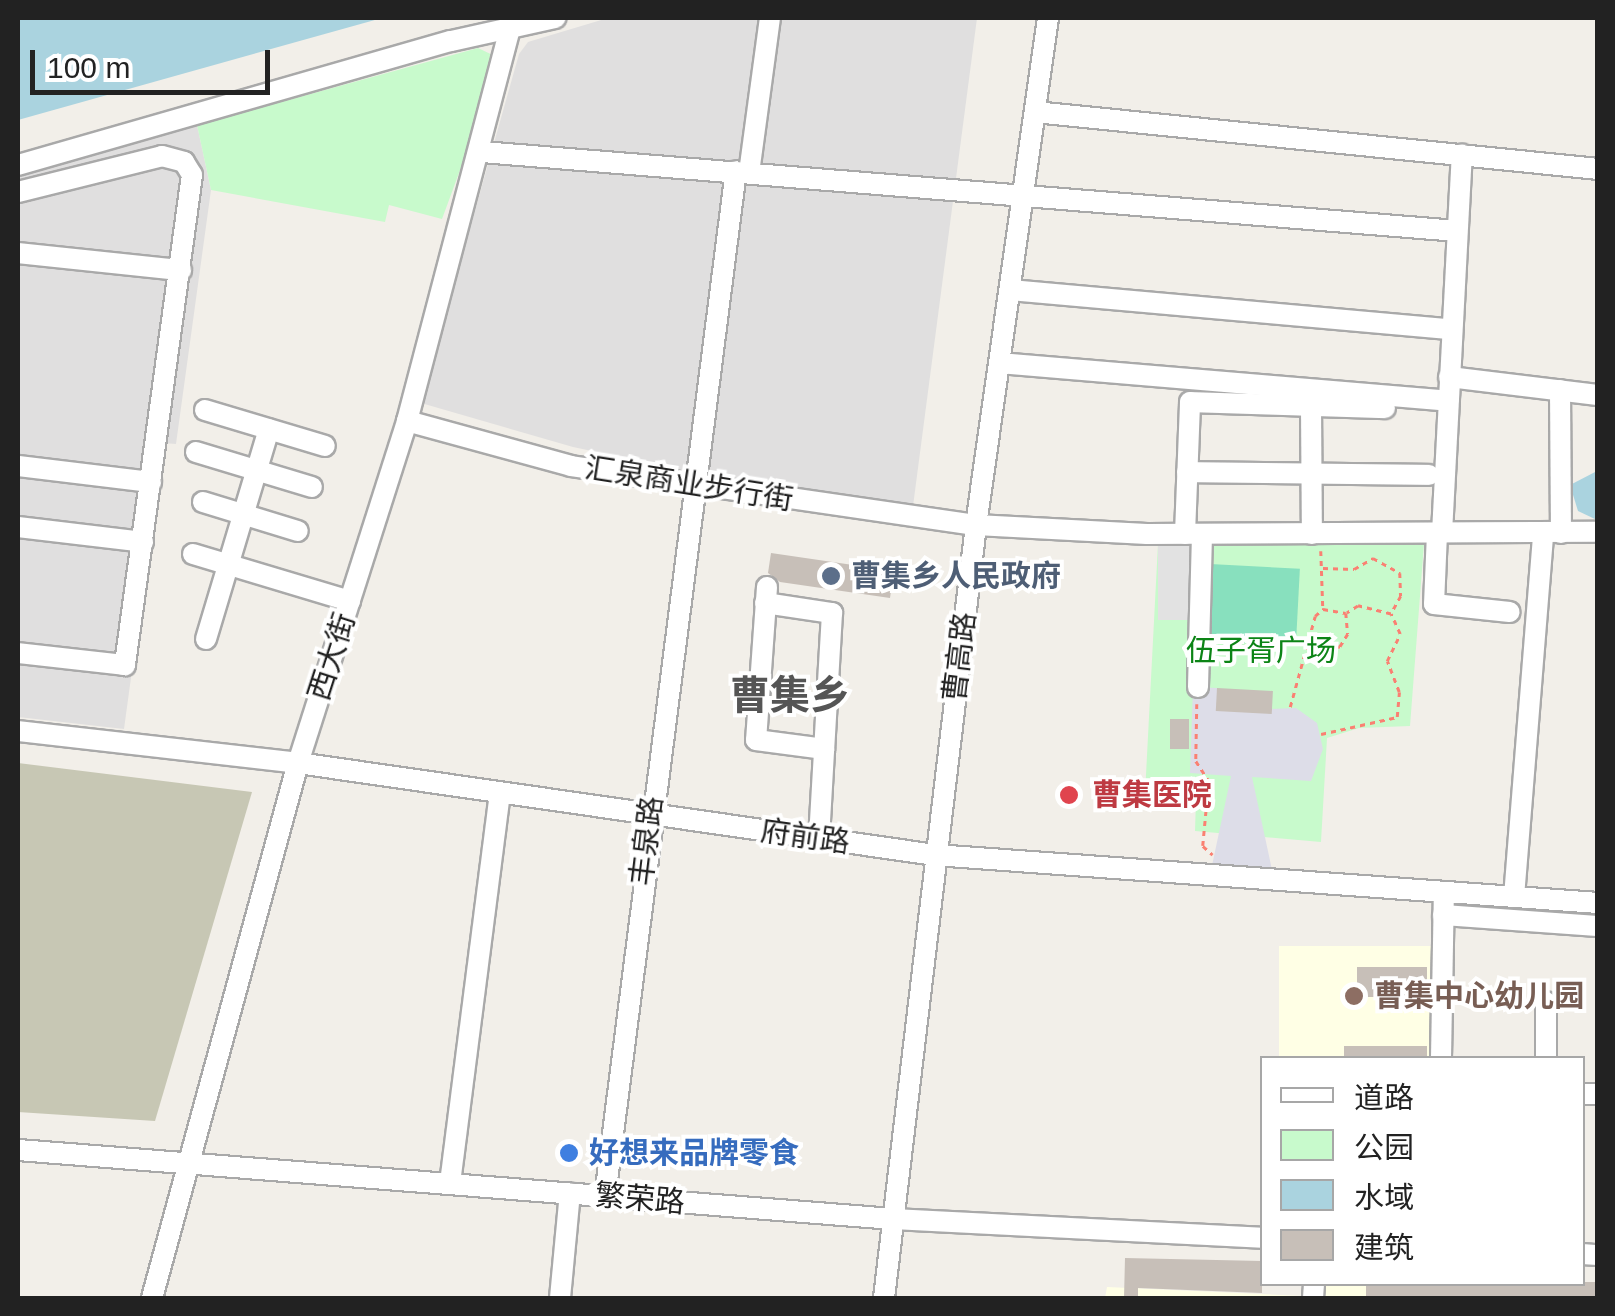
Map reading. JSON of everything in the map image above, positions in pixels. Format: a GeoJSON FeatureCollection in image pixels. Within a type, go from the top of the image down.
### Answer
{"type":"FeatureCollection","features":[{"type":"Feature","properties":{"kind":"street"},"geometry":{"type":"LineString","coordinates":[[18,165],[451,40],[555,18]]}},
{"type":"Feature","properties":{"kind":"street","name":"丰泉路"},"geometry":{"type":"LineString","coordinates":[[605,1196],[691,487],[770,18]]}},
{"type":"Feature","properties":{"kind":"street","name":"曹高路"},"geometry":{"type":"LineString","coordinates":[[884,1298],[976,525],[1048,18]]}},
{"type":"Feature","properties":{"kind":"street","name":"西大街"},"geometry":{"type":"LineString","coordinates":[[152,1298],[298,763],[407,420],[514,24]]}},
{"type":"Feature","properties":{"kind":"street"},"geometry":{"type":"LineString","coordinates":[[1035,112],[1598,168]]}},
{"type":"Feature","properties":{"kind":"street"},"geometry":{"type":"LineString","coordinates":[[482,152],[1456,231]]}},
{"type":"Feature","properties":{"kind":"street"},"geometry":{"type":"LineString","coordinates":[[1462,155],[1434,604],[1510,612]]}},
{"type":"Feature","properties":{"kind":"street"},"geometry":{"type":"LineString","coordinates":[[18,192],[112,165],[174,156],[192,175],[125,665],[18,653]]}},
{"type":"Feature","properties":{"kind":"street"},"geometry":{"type":"LineString","coordinates":[[18,253],[181,270]]}},
{"type":"Feature","properties":{"kind":"street"},"geometry":{"type":"LineString","coordinates":[[1010,290],[1451,329]]}},
{"type":"Feature","properties":{"kind":"street"},"geometry":{"type":"LineString","coordinates":[[999,363],[1448,401]]}},
{"type":"Feature","properties":{"kind":"street"},"geometry":{"type":"LineString","coordinates":[[1449,377],[1598,395]]}},
{"type":"Feature","properties":{"kind":"street"},"geometry":{"type":"LineString","coordinates":[[1514,897],[1552,532],[1560,390]]}},
{"type":"Feature","properties":{"kind":"street"},"geometry":{"type":"LineString","coordinates":[[1198,687],[1187,472],[1190,402],[1426,410]]}},
{"type":"Feature","properties":{"kind":"street"},"geometry":{"type":"LineString","coordinates":[[1311,406],[1314,534]]}},
{"type":"Feature","properties":{"kind":"street"},"geometry":{"type":"LineString","coordinates":[[205,410],[326,446]]}},
{"type":"Feature","properties":{"kind":"street","name":"汇泉商业步行街"},"geometry":{"type":"LineString","coordinates":[[407,420],[571,466],[691,487],[976,525],[1193,534],[1598,532]]}},
{"type":"Feature","properties":{"kind":"street"},"geometry":{"type":"LineString","coordinates":[[206,638],[269,429]]}},
{"type":"Feature","properties":{"kind":"street"},"geometry":{"type":"LineString","coordinates":[[196,452],[312,486]]}},
{"type":"Feature","properties":{"kind":"street"},"geometry":{"type":"LineString","coordinates":[[18,466],[151,482]]}},
{"type":"Feature","properties":{"kind":"street"},"geometry":{"type":"LineString","coordinates":[[1187,472],[1430,474]]}},
{"type":"Feature","properties":{"kind":"street"},"geometry":{"type":"LineString","coordinates":[[203,502],[298,531]]}},
{"type":"Feature","properties":{"kind":"street"},"geometry":{"type":"LineString","coordinates":[[18,527],[142,542]]}},
{"type":"Feature","properties":{"kind":"street"},"geometry":{"type":"LineString","coordinates":[[193,554],[350,601]]}},
{"type":"Feature","properties":{"kind":"street"},"geometry":{"type":"LineString","coordinates":[[819,838],[832,613],[766,595],[756,740],[824,749]]}},
{"type":"Feature","properties":{"kind":"street","name":"府前路"},"geometry":{"type":"LineString","coordinates":[[18,731],[298,763],[935,854],[1598,903]]}},
{"type":"Feature","properties":{"kind":"street"},"geometry":{"type":"LineString","coordinates":[[450,1183],[500,793]]}},
{"type":"Feature","properties":{"kind":"street"},"geometry":{"type":"LineString","coordinates":[[1441,1056],[1444,892]]}},
{"type":"Feature","properties":{"kind":"street"},"geometry":{"type":"LineString","coordinates":[[1443,915],[1598,926]]}},
{"type":"Feature","properties":{"kind":"street"},"geometry":{"type":"LineString","coordinates":[[1546,1002],[1546,1056]]}},
{"type":"Feature","properties":{"kind":"street","name":"繁荣路"},"geometry":{"type":"LineString","coordinates":[[18,1150],[893,1220],[1260,1238]]}},
{"type":"Feature","properties":{"kind":"street"},"geometry":{"type":"LineString","coordinates":[[560,1298],[570,1193]]}},
{"type":"Feature","properties":{"kind":"path"},"geometry":{"type":"LineString","coordinates":[[1290,708],[1292,681],[1309,642],[1310,624],[1323,609],[1323,568],[1314,534]]}},
{"type":"Feature","properties":{"kind":"path"},"geometry":{"type":"LineString","coordinates":[[1321,734],[1397,717],[1399,692],[1387,656],[1400,634],[1391,614],[1402,584],[1394,564],[1373,558],[1354,569],[1323,568]]}},
{"type":"Feature","properties":{"kind":"path"},"geometry":{"type":"LineString","coordinates":[[1323,609],[1346,613],[1358,606],[1391,614]]}},
{"type":"Feature","properties":{"kind":"path"},"geometry":{"type":"LineString","coordinates":[[1309,642],[1318,649],[1340,647],[1348,634],[1346,613]]}},
{"type":"Feature","properties":{"kind":"path"},"geometry":{"type":"LineString","coordinates":[[1198,687],[1196,761],[1209,781],[1202,846],[1214,856]]}},
{"type":"Feature","properties":{"kind":"shaded area"},"geometry":{"type":"Polygon","coordinates":[[[608,18],[977,18],[913,506],[710,476],[573,447],[421,403],[519,54],[528,42],[608,18]]]}},
{"type":"Feature","properties":{"kind":"shaded area"},"geometry":{"type":"Polygon","coordinates":[[[197,125],[211,190],[176,444],[163,443],[124,729],[18,717],[18,177],[197,125]]]}},
{"type":"Feature","properties":{"kind":"shaded area"},"geometry":{"type":"Polygon","coordinates":[[[1158,544],[1196,544],[1196,620],[1158,620],[1158,544]]]}},
{"type":"Feature","properties":{"kind":"shaded area"},"geometry":{"type":"Polygon","coordinates":[[[1193,687],[1217,688],[1217,711],[1296,708],[1317,723],[1323,749],[1311,781],[1252,777],[1274,879],[1210,875],[1231,776],[1190,773],[1193,687]]]}},
{"type":"Feature","properties":{"kind":"shaded area"},"geometry":{"type":"Polygon","coordinates":[[[18,763],[252,792],[155,1121],[18,1112],[18,763]]]}},
{"type":"Feature","properties":{"kind":"shaded area","name":"曹集中心幼儿园"},"geometry":{"type":"Polygon","coordinates":[[[1279,946],[1431,946],[1431,1056],[1279,1056],[1279,946]]]}},
{"type":"Feature","properties":{"kind":"shaded area"},"geometry":{"type":"Polygon","coordinates":[[[1598,1283],[1597,1298],[1105,1298],[1107,1287],[1303,1296],[1305,1286],[1598,1283]]]}},
{"type":"Feature","properties":{"kind":"green space"},"geometry":{"type":"Polygon","coordinates":[[[478,48],[501,59],[442,219],[389,205],[385,222],[211,190],[197,125],[478,48]]]}},
{"type":"Feature","properties":{"kind":"green space","name":"伍子胥广场"},"geometry":{"type":"Polygon","coordinates":[[[1158,544],[1424,544],[1410,726],[1359,728],[1327,738],[1321,842],[1195,831],[1196,799],[1145,794],[1158,544]]]}},
{"type":"Feature","properties":{"kind":"green space"},"geometry":{"type":"Polygon","coordinates":[[[1210,564],[1300,569],[1296,646],[1206,641],[1210,564]]]}},
{"type":"Feature","properties":{"kind":"water"},"geometry":{"type":"Polygon","coordinates":[[[18,18],[382,18],[18,120],[18,18]]]}},
{"type":"Feature","properties":{"kind":"water"},"geometry":{"type":"Polygon","coordinates":[[[1597,471],[1597,520],[1578,511],[1570,485],[1597,471]]]}},
{"type":"Feature","properties":{"kind":"building"},"geometry":{"type":"Polygon","coordinates":[[[771,553],[894,571],[890,598],[780,582],[768,573],[771,553]]]}},
{"type":"Feature","properties":{"kind":"building"},"geometry":{"type":"Polygon","coordinates":[[[1217,688],[1273,691],[1272,714],[1216,711],[1217,688]]]}},
{"type":"Feature","properties":{"kind":"building"},"geometry":{"type":"Polygon","coordinates":[[[1170,719],[1189,719],[1189,749],[1170,749],[1170,719]]]}},
{"type":"Feature","properties":{"kind":"building"},"geometry":{"type":"Polygon","coordinates":[[[1357,967],[1427,967],[1427,997],[1357,997],[1357,967]]]}},
{"type":"Feature","properties":{"kind":"building"},"geometry":{"type":"Polygon","coordinates":[[[1344,1046],[1427,1046],[1427,1056],[1344,1056],[1344,1046]]]}},
{"type":"Feature","properties":{"kind":"building"},"geometry":{"type":"Polygon","coordinates":[[[1125,1258],[1260,1261],[1262,1293],[1138,1288],[1138,1298],[1124,1298],[1125,1258]]]}},
{"type":"Feature","properties":{"kind":"building"},"geometry":{"type":"Polygon","coordinates":[[[1585,1282],[1598,1282],[1598,1298],[1366,1298],[1366,1286],[1585,1286],[1585,1282]]]}},
{"type":"Feature","properties":{"kind":"place","name":"曹集乡人民政府"},"geometry":{"type":"Point","coordinates":[831,576]}},
{"type":"Feature","properties":{"kind":"place","name":"曹集医院"},"geometry":{"type":"Point","coordinates":[1069,795]}},
{"type":"Feature","properties":{"kind":"place","name":"曹集中心幼儿园"},"geometry":{"type":"Point","coordinates":[1354,996]}},
{"type":"Feature","properties":{"kind":"place","name":"好想来品牌零食"},"geometry":{"type":"Point","coordinates":[569,1153]}},
{"type":"Feature","properties":{"kind":"district","name":"曹集乡"},"geometry":{"type":"Point","coordinates":[790,695]}}]}
